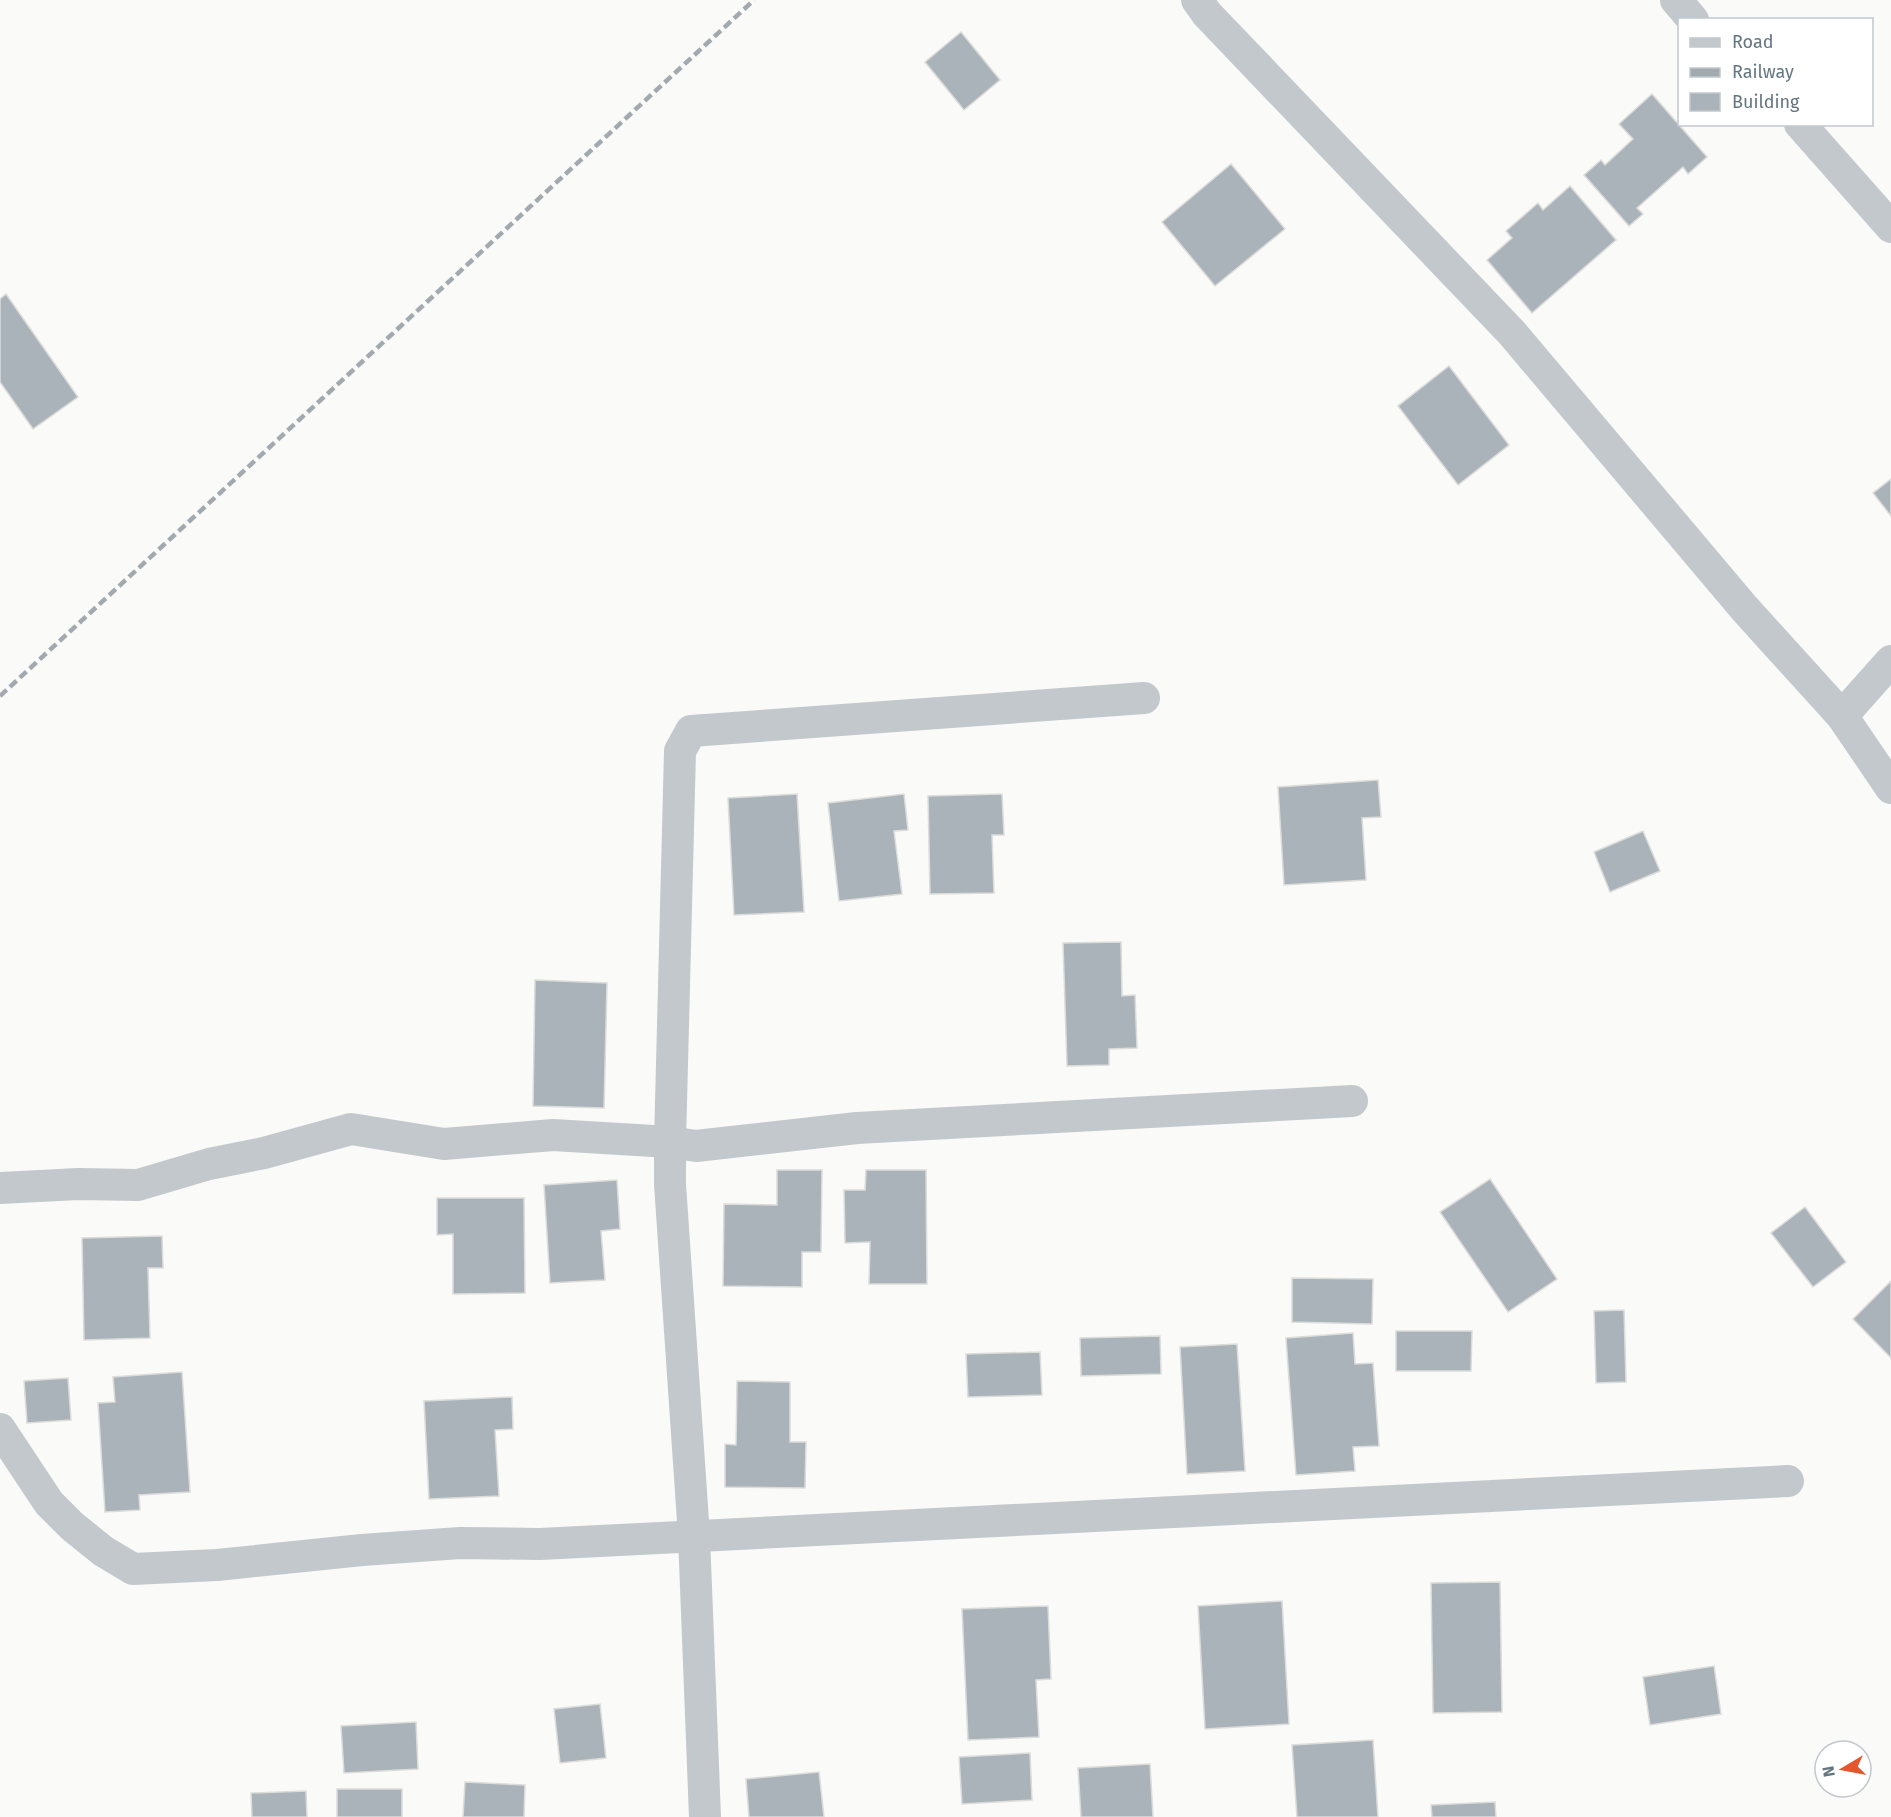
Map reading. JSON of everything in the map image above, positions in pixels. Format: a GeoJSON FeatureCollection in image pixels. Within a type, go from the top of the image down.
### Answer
{"type":"FeatureCollection","features":[{"type":"Feature","properties":{"kind":"street"},"geometry":{"type":"LineString","coordinates":[[1197,0],[1406,224],[1512,333],[1744,609],[1842,716],[1891,788]]}},
{"type":"Feature","properties":{"kind":"street"},"geometry":{"type":"LineString","coordinates":[[1676,0],[1691,18]]}},
{"type":"Feature","properties":{"kind":"street"},"geometry":{"type":"LineString","coordinates":[[1802,126],[1891,227]]}},
{"type":"Feature","properties":{"kind":"street"},"geometry":{"type":"LineString","coordinates":[[1842,716],[1891,661]]}},
{"type":"Feature","properties":{"kind":"street"},"geometry":{"type":"LineString","coordinates":[[705,1817],[694,1536],[670,1184],[680,751],[691,731],[1144,698]]}},
{"type":"Feature","properties":{"kind":"street"},"geometry":{"type":"LineString","coordinates":[[0,1188],[78,1184],[138,1185],[209,1164],[264,1153],[351,1129],[444,1144],[553,1135],[670,1142],[696,1146],[857,1128],[1352,1101]]}},
{"type":"Feature","properties":{"kind":"street"},"geometry":{"type":"LineString","coordinates":[[0,1429],[49,1503],[72,1526],[103,1551],[133,1569],[216,1565],[460,1543],[540,1544],[1788,1481]]}},
{"type":"Feature","properties":{"kind":"building"},"geometry":{"type":"Polygon","coordinates":[[[961,32],[1000,80],[964,110],[925,62],[961,32]]]}},
{"type":"Feature","properties":{"kind":"building"},"geometry":{"type":"Polygon","coordinates":[[[1652,94],[1707,157],[1688,174],[1683,167],[1637,208],[1643,214],[1629,226],[1584,175],[1601,160],[1605,165],[1633,139],[1619,124],[1652,94]]]}},
{"type":"Feature","properties":{"kind":"building"},"geometry":{"type":"Polygon","coordinates":[[[1231,164],[1285,229],[1215,286],[1162,222],[1231,164]]]}},
{"type":"Feature","properties":{"kind":"building"},"geometry":{"type":"Polygon","coordinates":[[[1570,186],[1616,240],[1532,313],[1487,260],[1512,238],[1506,231],[1538,203],[1543,210],[1570,186]]]}},
{"type":"Feature","properties":{"kind":"building"},"geometry":{"type":"Polygon","coordinates":[[[6,294],[78,397],[33,429],[0,382],[0,299],[6,294]]]}},
{"type":"Feature","properties":{"kind":"building"},"geometry":{"type":"Polygon","coordinates":[[[1449,366],[1509,445],[1458,485],[1398,406],[1449,366]]]}},
{"type":"Feature","properties":{"kind":"building"},"geometry":{"type":"Polygon","coordinates":[[[1891,479],[1891,516],[1873,493],[1891,479]]]}},
{"type":"Feature","properties":{"kind":"building"},"geometry":{"type":"Polygon","coordinates":[[[1378,780],[1381,817],[1362,818],[1366,880],[1284,885],[1278,787],[1378,780]]]}},
{"type":"Feature","properties":{"kind":"building"},"geometry":{"type":"Polygon","coordinates":[[[797,794],[804,912],[734,915],[728,798],[797,794]]]}},
{"type":"Feature","properties":{"kind":"building"},"geometry":{"type":"Polygon","coordinates":[[[904,794],[908,830],[894,831],[902,894],[839,901],[828,803],[904,794]]]}},
{"type":"Feature","properties":{"kind":"building"},"geometry":{"type":"Polygon","coordinates":[[[1002,794],[1004,835],[992,835],[994,893],[930,894],[928,796],[1002,794]]]}},
{"type":"Feature","properties":{"kind":"building"},"geometry":{"type":"Polygon","coordinates":[[[1643,831],[1660,871],[1610,892],[1594,852],[1643,831]]]}},
{"type":"Feature","properties":{"kind":"building"},"geometry":{"type":"Polygon","coordinates":[[[1121,942],[1122,996],[1135,995],[1137,1048],[1109,1049],[1109,1065],[1067,1066],[1063,943],[1121,942]]]}},
{"type":"Feature","properties":{"kind":"building"},"geometry":{"type":"Polygon","coordinates":[[[535,980],[607,983],[604,1108],[533,1106],[535,980]]]}},
{"type":"Feature","properties":{"kind":"building"},"geometry":{"type":"Polygon","coordinates":[[[777,1170],[822,1170],[821,1252],[802,1252],[802,1287],[723,1286],[724,1204],[777,1205],[777,1170]]]}},
{"type":"Feature","properties":{"kind":"building"},"geometry":{"type":"Polygon","coordinates":[[[866,1170],[926,1170],[927,1284],[869,1284],[870,1242],[845,1243],[844,1190],[865,1190],[866,1170]]]}},
{"type":"Feature","properties":{"kind":"building"},"geometry":{"type":"Polygon","coordinates":[[[1490,1179],[1557,1279],[1508,1312],[1440,1212],[1490,1179]]]}},
{"type":"Feature","properties":{"kind":"building"},"geometry":{"type":"Polygon","coordinates":[[[617,1180],[620,1229],[601,1231],[605,1280],[550,1283],[544,1185],[617,1180]]]}},
{"type":"Feature","properties":{"kind":"building"},"geometry":{"type":"Polygon","coordinates":[[[437,1198],[524,1198],[525,1293],[453,1294],[453,1234],[437,1235],[437,1198]]]}},
{"type":"Feature","properties":{"kind":"building"},"geometry":{"type":"Polygon","coordinates":[[[1805,1207],[1846,1262],[1813,1287],[1771,1233],[1805,1207]]]}},
{"type":"Feature","properties":{"kind":"building"},"geometry":{"type":"Polygon","coordinates":[[[162,1236],[163,1268],[148,1268],[150,1338],[84,1340],[82,1238],[162,1236]]]}},
{"type":"Feature","properties":{"kind":"building"},"geometry":{"type":"Polygon","coordinates":[[[1292,1278],[1373,1279],[1372,1324],[1292,1322],[1292,1278]]]}},
{"type":"Feature","properties":{"kind":"building"},"geometry":{"type":"Polygon","coordinates":[[[1891,1281],[1891,1358],[1853,1319],[1891,1281]]]}},
{"type":"Feature","properties":{"kind":"building"},"geometry":{"type":"Polygon","coordinates":[[[1624,1310],[1626,1382],[1596,1383],[1594,1311],[1624,1310]]]}},
{"type":"Feature","properties":{"kind":"building"},"geometry":{"type":"Polygon","coordinates":[[[1396,1331],[1472,1331],[1471,1371],[1396,1371],[1396,1331]]]}},
{"type":"Feature","properties":{"kind":"building"},"geometry":{"type":"Polygon","coordinates":[[[1353,1333],[1355,1364],[1373,1363],[1379,1446],[1353,1447],[1355,1471],[1296,1475],[1286,1338],[1353,1333]]]}},
{"type":"Feature","properties":{"kind":"building"},"geometry":{"type":"Polygon","coordinates":[[[1160,1336],[1161,1374],[1081,1376],[1080,1338],[1160,1336]]]}},
{"type":"Feature","properties":{"kind":"building"},"geometry":{"type":"Polygon","coordinates":[[[1237,1344],[1245,1471],[1187,1474],[1180,1347],[1237,1344]]]}},
{"type":"Feature","properties":{"kind":"building"},"geometry":{"type":"Polygon","coordinates":[[[1040,1352],[1042,1395],[968,1397],[966,1354],[1040,1352]]]}},
{"type":"Feature","properties":{"kind":"building"},"geometry":{"type":"Polygon","coordinates":[[[182,1372],[190,1492],[139,1495],[140,1510],[105,1512],[98,1403],[115,1402],[113,1377],[182,1372]]]}},
{"type":"Feature","properties":{"kind":"building"},"geometry":{"type":"Polygon","coordinates":[[[68,1378],[71,1420],[27,1423],[24,1381],[68,1378]]]}},
{"type":"Feature","properties":{"kind":"building"},"geometry":{"type":"Polygon","coordinates":[[[737,1381],[790,1382],[790,1442],[806,1442],[805,1488],[725,1487],[725,1444],[736,1445],[737,1381]]]}},
{"type":"Feature","properties":{"kind":"building"},"geometry":{"type":"Polygon","coordinates":[[[512,1397],[513,1429],[495,1430],[499,1496],[429,1499],[424,1401],[512,1397]]]}},
{"type":"Feature","properties":{"kind":"building"},"geometry":{"type":"Polygon","coordinates":[[[1500,1582],[1502,1712],[1433,1713],[1431,1583],[1500,1582]]]}},
{"type":"Feature","properties":{"kind":"building"},"geometry":{"type":"Polygon","coordinates":[[[1282,1601],[1289,1724],[1205,1729],[1198,1606],[1282,1601]]]}},
{"type":"Feature","properties":{"kind":"building"},"geometry":{"type":"Polygon","coordinates":[[[1048,1606],[1051,1679],[1036,1680],[1039,1737],[968,1740],[962,1609],[1048,1606]]]}},
{"type":"Feature","properties":{"kind":"building"},"geometry":{"type":"Polygon","coordinates":[[[1714,1666],[1721,1714],[1650,1725],[1643,1677],[1714,1666]]]}},
{"type":"Feature","properties":{"kind":"building"},"geometry":{"type":"Polygon","coordinates":[[[600,1704],[606,1758],[560,1763],[554,1709],[600,1704]]]}},
{"type":"Feature","properties":{"kind":"building"},"geometry":{"type":"Polygon","coordinates":[[[416,1722],[418,1769],[344,1773],[341,1726],[416,1722]]]}},
{"type":"Feature","properties":{"kind":"building"},"geometry":{"type":"Polygon","coordinates":[[[1373,1740],[1378,1817],[1297,1817],[1292,1745],[1373,1740]]]}},
{"type":"Feature","properties":{"kind":"building"},"geometry":{"type":"Polygon","coordinates":[[[1030,1753],[1032,1800],[962,1804],[959,1757],[1030,1753]]]}},
{"type":"Feature","properties":{"kind":"building"},"geometry":{"type":"Polygon","coordinates":[[[1150,1764],[1153,1817],[1081,1817],[1078,1768],[1150,1764]]]}},
{"type":"Feature","properties":{"kind":"building"},"geometry":{"type":"Polygon","coordinates":[[[819,1772],[824,1817],[749,1817],[746,1779],[819,1772]]]}},
{"type":"Feature","properties":{"kind":"building"},"geometry":{"type":"Polygon","coordinates":[[[465,1782],[525,1785],[524,1817],[463,1817],[465,1782]]]}},
{"type":"Feature","properties":{"kind":"building"},"geometry":{"type":"Polygon","coordinates":[[[337,1789],[402,1789],[402,1817],[337,1817],[337,1789]]]}},
{"type":"Feature","properties":{"kind":"building"},"geometry":{"type":"Polygon","coordinates":[[[306,1791],[307,1817],[252,1817],[251,1793],[306,1791]]]}},
{"type":"Feature","properties":{"kind":"building"},"geometry":{"type":"Polygon","coordinates":[[[1495,1802],[1496,1817],[1432,1817],[1431,1805],[1495,1802]]]}},
{"type":"Feature","properties":{"kind":"railway"},"geometry":{"type":"LineString","coordinates":[[0,696],[754,0]]}}]}
